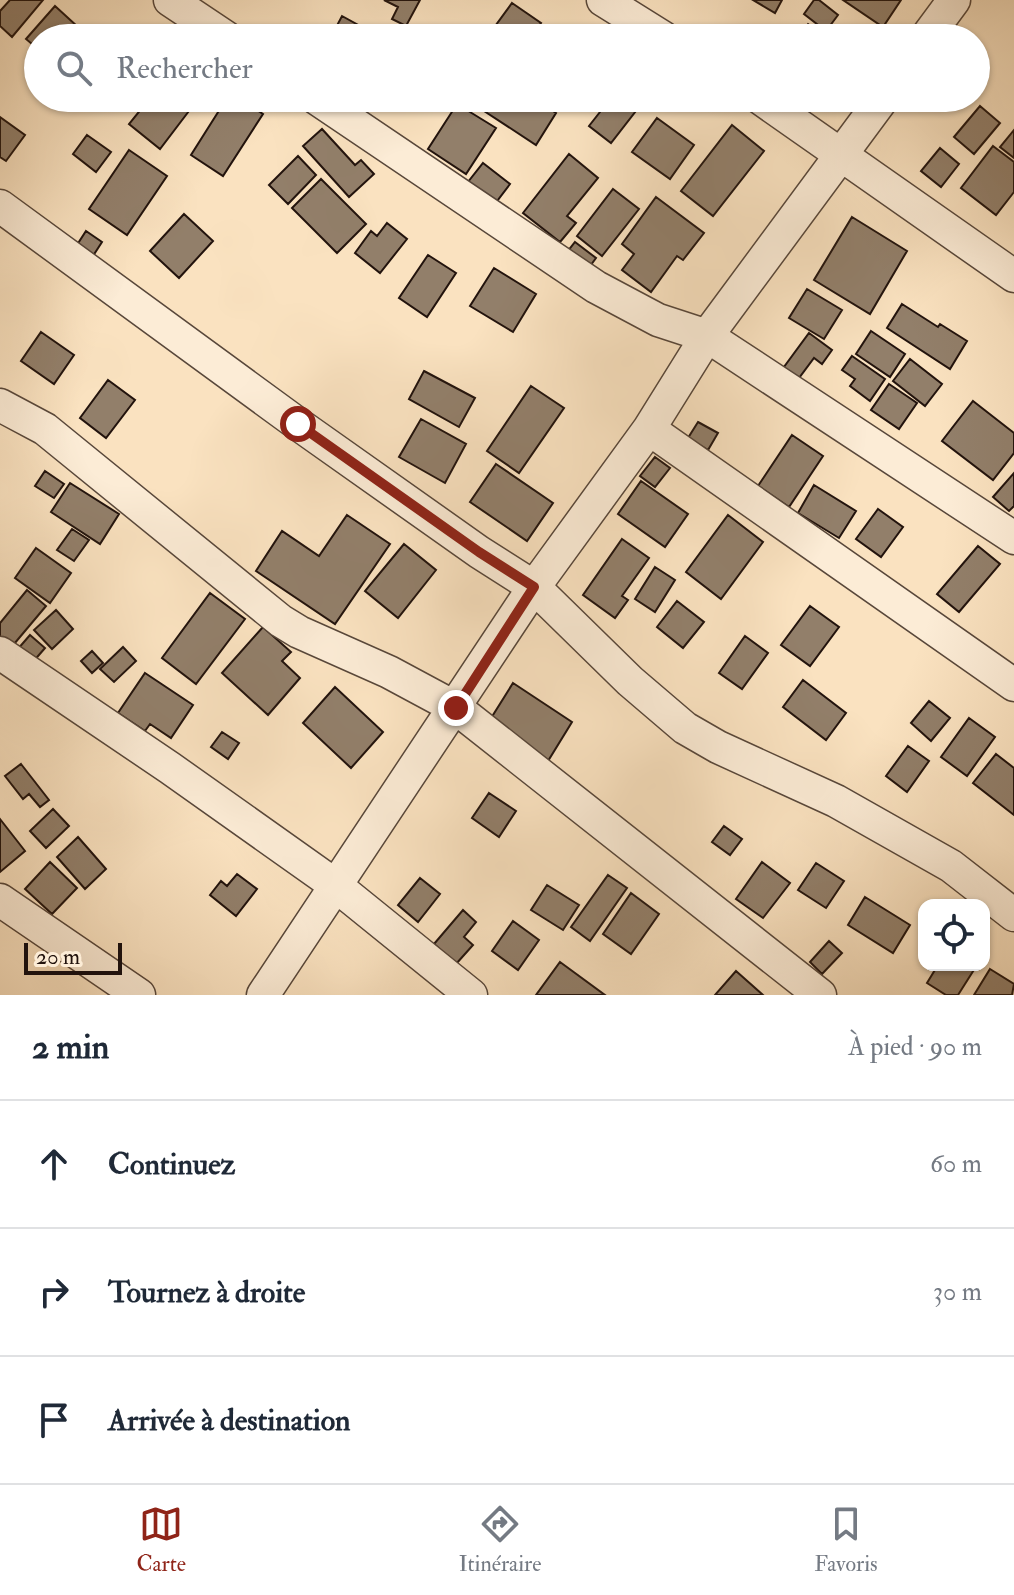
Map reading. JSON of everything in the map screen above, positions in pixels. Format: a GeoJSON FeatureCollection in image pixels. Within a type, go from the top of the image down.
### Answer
{"type":"FeatureCollection","features":[{"type":"Feature","properties":{"kind":"street"},"geometry":{"type":"LineString","coordinates":[[170,0],[206,24]]}},
{"type":"Feature","properties":{"kind":"street"},"geometry":{"type":"LineString","coordinates":[[603,0],[642,24]]}},
{"type":"Feature","properties":{"kind":"street"},"geometry":{"type":"LineString","coordinates":[[936,24],[954,0]]}},
{"type":"Feature","properties":{"kind":"street"},"geometry":{"type":"LineString","coordinates":[[337,112],[596,287],[658,320],[707,336],[1014,538]]}},
{"type":"Feature","properties":{"kind":"street"},"geometry":{"type":"LineString","coordinates":[[780,112],[1014,276]]}},
{"type":"Feature","properties":{"kind":"street"},"geometry":{"type":"LineString","coordinates":[[263,995],[534,587],[649,429],[707,336],[873,112]]}},
{"type":"Feature","properties":{"kind":"street"},"geometry":{"type":"LineString","coordinates":[[0,206],[298,424],[479,552],[534,587],[650,700],[685,728],[718,747],[836,801],[951,866],[1014,915]]}},
{"type":"Feature","properties":{"kind":"street"},"geometry":{"type":"LineString","coordinates":[[0,405],[45,429],[281,621],[389,672],[456,708],[820,995]]}},
{"type":"Feature","properties":{"kind":"street"},"geometry":{"type":"LineString","coordinates":[[649,429],[1014,685]]}},
{"type":"Feature","properties":{"kind":"street"},"geometry":{"type":"LineString","coordinates":[[0,653],[335,885],[471,995]]}},
{"type":"Feature","properties":{"kind":"street"},"geometry":{"type":"LineString","coordinates":[[0,900],[139,995]]}},
{"type":"Feature","properties":{"kind":"building"},"geometry":{"type":"Polygon","coordinates":[[[10,0],[43,0],[12,37],[0,26],[0,11],[10,0]]]}},
{"type":"Feature","properties":{"kind":"building"},"geometry":{"type":"Polygon","coordinates":[[[384,0],[420,0],[407,24],[392,19],[398,7],[384,0]]]}},
{"type":"Feature","properties":{"kind":"building"},"geometry":{"type":"Polygon","coordinates":[[[753,0],[782,0],[775,13],[753,0]]]}},
{"type":"Feature","properties":{"kind":"building"},"geometry":{"type":"Polygon","coordinates":[[[814,0],[819,0],[838,15],[831,24],[817,24],[804,14],[814,0]]]}},
{"type":"Feature","properties":{"kind":"building"},"geometry":{"type":"Polygon","coordinates":[[[843,0],[901,0],[885,24],[879,24],[843,0]]]}},
{"type":"Feature","properties":{"kind":"building"},"geometry":{"type":"Polygon","coordinates":[[[512,3],[541,23],[540,24],[497,24],[512,3]]]}},
{"type":"Feature","properties":{"kind":"building"},"geometry":{"type":"Polygon","coordinates":[[[55,6],[75,24],[39,24],[55,6]]]}},
{"type":"Feature","properties":{"kind":"building"},"geometry":{"type":"Polygon","coordinates":[[[342,16],[356,24],[338,24],[342,16]]]}},
{"type":"Feature","properties":{"kind":"building"},"geometry":{"type":"Polygon","coordinates":[[[139,112],[188,112],[160,149],[129,124],[139,112]]]}},
{"type":"Feature","properties":{"kind":"building"},"geometry":{"type":"Polygon","coordinates":[[[218,112],[263,114],[223,176],[191,155],[218,112]]]}},
{"type":"Feature","properties":{"kind":"building"},"geometry":{"type":"Polygon","coordinates":[[[452,112],[470,112],[496,128],[466,174],[428,149],[452,112]]]}},
{"type":"Feature","properties":{"kind":"building"},"geometry":{"type":"Polygon","coordinates":[[[486,112],[556,113],[536,145],[486,112]]]}},
{"type":"Feature","properties":{"kind":"building"},"geometry":{"type":"Polygon","coordinates":[[[600,112],[635,112],[611,143],[589,126],[600,112]]]}},
{"type":"Feature","properties":{"kind":"building"},"geometry":{"type":"Polygon","coordinates":[[[975,112],[987,112],[1000,123],[974,154],[954,137],[975,112]]]}},
{"type":"Feature","properties":{"kind":"building"},"geometry":{"type":"Polygon","coordinates":[[[0,117],[25,135],[6,161],[0,157],[0,117]]]}},
{"type":"Feature","properties":{"kind":"building"},"geometry":{"type":"Polygon","coordinates":[[[657,118],[694,145],[670,179],[632,152],[657,118]]]}},
{"type":"Feature","properties":{"kind":"building"},"geometry":{"type":"Polygon","coordinates":[[[732,125],[764,151],[713,216],[681,191],[732,125]]]}},
{"type":"Feature","properties":{"kind":"building"},"geometry":{"type":"Polygon","coordinates":[[[322,129],[355,165],[361,160],[374,174],[349,197],[303,146],[322,129]]]}},
{"type":"Feature","properties":{"kind":"building"},"geometry":{"type":"Polygon","coordinates":[[[1014,130],[1014,158],[1000,147],[1014,130]]]}},
{"type":"Feature","properties":{"kind":"building"},"geometry":{"type":"Polygon","coordinates":[[[87,135],[111,152],[96,172],[73,154],[87,135]]]}},
{"type":"Feature","properties":{"kind":"building"},"geometry":{"type":"Polygon","coordinates":[[[993,146],[1014,162],[1014,192],[996,215],[961,188],[993,146]]]}},
{"type":"Feature","properties":{"kind":"building"},"geometry":{"type":"Polygon","coordinates":[[[940,148],[959,164],[941,187],[921,171],[940,148]]]}},
{"type":"Feature","properties":{"kind":"building"},"geometry":{"type":"Polygon","coordinates":[[[129,150],[167,176],[127,235],[89,209],[129,150]]]}},
{"type":"Feature","properties":{"kind":"building"},"geometry":{"type":"Polygon","coordinates":[[[569,154],[598,178],[567,216],[576,223],[560,242],[523,213],[569,154]]]}},
{"type":"Feature","properties":{"kind":"building"},"geometry":{"type":"Polygon","coordinates":[[[298,156],[316,175],[288,204],[269,185],[298,156]]]}},
{"type":"Feature","properties":{"kind":"building"},"geometry":{"type":"Polygon","coordinates":[[[483,163],[510,184],[491,209],[464,187],[483,163]]]}},
{"type":"Feature","properties":{"kind":"building"},"geometry":{"type":"Polygon","coordinates":[[[321,179],[366,224],[337,253],[292,208],[321,179]]]}},
{"type":"Feature","properties":{"kind":"building"},"geometry":{"type":"Polygon","coordinates":[[[613,189],[639,209],[602,256],[577,236],[613,189]]]}},
{"type":"Feature","properties":{"kind":"building"},"geometry":{"type":"Polygon","coordinates":[[[656,197],[704,233],[683,260],[677,256],[651,292],[622,270],[634,254],[622,244],[656,197]]]}},
{"type":"Feature","properties":{"kind":"building"},"geometry":{"type":"Polygon","coordinates":[[[184,214],[213,241],[179,278],[150,251],[184,214]]]}},
{"type":"Feature","properties":{"kind":"building"},"geometry":{"type":"Polygon","coordinates":[[[852,217],[907,251],[870,314],[814,280],[852,217]]]}},
{"type":"Feature","properties":{"kind":"building"},"geometry":{"type":"Polygon","coordinates":[[[387,223],[407,239],[380,273],[355,253],[371,231],[377,236],[387,223]]]}},
{"type":"Feature","properties":{"kind":"building"},"geometry":{"type":"Polygon","coordinates":[[[86,231],[102,242],[91,259],[75,248],[86,231]]]}},
{"type":"Feature","properties":{"kind":"building"},"geometry":{"type":"Polygon","coordinates":[[[575,242],[596,258],[585,273],[564,256],[575,242]]]}},
{"type":"Feature","properties":{"kind":"building"},"geometry":{"type":"Polygon","coordinates":[[[428,255],[456,273],[427,317],[399,298],[428,255]]]}},
{"type":"Feature","properties":{"kind":"building"},"geometry":{"type":"Polygon","coordinates":[[[494,268],[536,294],[513,332],[470,306],[494,268]]]}},
{"type":"Feature","properties":{"kind":"building"},"geometry":{"type":"Polygon","coordinates":[[[807,289],[842,310],[824,339],[789,318],[807,289]]]}},
{"type":"Feature","properties":{"kind":"building"},"geometry":{"type":"Polygon","coordinates":[[[902,304],[967,341],[950,369],[887,328],[902,304]]]}},
{"type":"Feature","properties":{"kind":"building"},"geometry":{"type":"Polygon","coordinates":[[[871,331],[905,354],[890,377],[856,354],[871,331]]]}},
{"type":"Feature","properties":{"kind":"building"},"geometry":{"type":"Polygon","coordinates":[[[41,332],[74,355],[54,384],[21,361],[41,332]]]}},
{"type":"Feature","properties":{"kind":"building"},"geometry":{"type":"Polygon","coordinates":[[[809,333],[832,350],[822,364],[814,358],[796,382],[781,371],[809,333]]]}},
{"type":"Feature","properties":{"kind":"building"},"geometry":{"type":"Polygon","coordinates":[[[852,356],[885,379],[870,401],[850,386],[855,379],[842,370],[852,356]]]}},
{"type":"Feature","properties":{"kind":"building"},"geometry":{"type":"Polygon","coordinates":[[[910,359],[942,384],[925,406],[893,381],[910,359]]]}},
{"type":"Feature","properties":{"kind":"building"},"geometry":{"type":"Polygon","coordinates":[[[424,371],[475,398],[459,427],[409,399],[424,371]]]}},
{"type":"Feature","properties":{"kind":"building"},"geometry":{"type":"Polygon","coordinates":[[[108,380],[135,400],[106,438],[80,418],[108,380]]]}},
{"type":"Feature","properties":{"kind":"building"},"geometry":{"type":"Polygon","coordinates":[[[889,384],[917,403],[899,429],[871,410],[889,384]]]}},
{"type":"Feature","properties":{"kind":"building"},"geometry":{"type":"Polygon","coordinates":[[[531,386],[564,408],[519,473],[487,451],[531,386]]]}},
{"type":"Feature","properties":{"kind":"building"},"geometry":{"type":"Polygon","coordinates":[[[973,401],[1014,433],[1014,453],[993,480],[942,441],[973,401]]]}},
{"type":"Feature","properties":{"kind":"building"},"geometry":{"type":"Polygon","coordinates":[[[421,419],[466,444],[445,483],[399,457],[421,419]]]}},
{"type":"Feature","properties":{"kind":"building"},"geometry":{"type":"Polygon","coordinates":[[[698,422],[718,433],[708,450],[688,438],[698,422]]]}},
{"type":"Feature","properties":{"kind":"building"},"geometry":{"type":"Polygon","coordinates":[[[792,435],[823,456],[789,507],[758,486],[792,435]]]}},
{"type":"Feature","properties":{"kind":"building"},"geometry":{"type":"Polygon","coordinates":[[[655,457],[670,468],[655,487],[640,476],[655,457]]]}},
{"type":"Feature","properties":{"kind":"building"},"geometry":{"type":"Polygon","coordinates":[[[496,464],[553,503],[527,541],[470,502],[496,464]]]}},
{"type":"Feature","properties":{"kind":"building"},"geometry":{"type":"Polygon","coordinates":[[[45,471],[64,484],[54,498],[35,486],[45,471]]]}},
{"type":"Feature","properties":{"kind":"building"},"geometry":{"type":"Polygon","coordinates":[[[1014,473],[1014,506],[1009,511],[993,497],[1014,473]]]}},
{"type":"Feature","properties":{"kind":"building"},"geometry":{"type":"Polygon","coordinates":[[[641,481],[688,514],[665,547],[618,514],[641,481]]]}},
{"type":"Feature","properties":{"kind":"building"},"geometry":{"type":"Polygon","coordinates":[[[70,483],[119,514],[100,544],[51,512],[70,483]]]}},
{"type":"Feature","properties":{"kind":"building"},"geometry":{"type":"Polygon","coordinates":[[[814,485],[856,511],[839,538],[798,513],[814,485]]]}},
{"type":"Feature","properties":{"kind":"building"},"geometry":{"type":"Polygon","coordinates":[[[878,509],[903,527],[881,557],[856,539],[878,509]]]}},
{"type":"Feature","properties":{"kind":"building"},"geometry":{"type":"Polygon","coordinates":[[[347,515],[390,544],[335,624],[256,571],[282,531],[319,556],[347,515]]]}},
{"type":"Feature","properties":{"kind":"building"},"geometry":{"type":"Polygon","coordinates":[[[728,515],[763,542],[721,599],[686,572],[728,515]]]}},
{"type":"Feature","properties":{"kind":"building"},"geometry":{"type":"Polygon","coordinates":[[[72,529],[89,540],[74,561],[57,550],[72,529]]]}},
{"type":"Feature","properties":{"kind":"building"},"geometry":{"type":"Polygon","coordinates":[[[622,539],[649,558],[622,596],[628,600],[615,618],[583,595],[622,539]]]}},
{"type":"Feature","properties":{"kind":"building"},"geometry":{"type":"Polygon","coordinates":[[[404,544],[436,570],[398,618],[365,591],[404,544]]]}},
{"type":"Feature","properties":{"kind":"building"},"geometry":{"type":"Polygon","coordinates":[[[978,546],[1000,564],[959,612],[937,594],[978,546]]]}},
{"type":"Feature","properties":{"kind":"building"},"geometry":{"type":"Polygon","coordinates":[[[36,548],[71,573],[50,603],[15,578],[36,548]]]}},
{"type":"Feature","properties":{"kind":"building"},"geometry":{"type":"Polygon","coordinates":[[[655,567],[675,580],[655,612],[635,599],[655,567]]]}},
{"type":"Feature","properties":{"kind":"building"},"geometry":{"type":"Polygon","coordinates":[[[27,590],[46,606],[9,650],[0,643],[0,623],[27,590]]]}},
{"type":"Feature","properties":{"kind":"building"},"geometry":{"type":"Polygon","coordinates":[[[210,593],[245,619],[196,684],[162,658],[210,593]]]}},
{"type":"Feature","properties":{"kind":"building"},"geometry":{"type":"Polygon","coordinates":[[[677,601],[704,622],[683,648],[657,627],[677,601]]]}},
{"type":"Feature","properties":{"kind":"building"},"geometry":{"type":"Polygon","coordinates":[[[810,606],[839,627],[810,666],[781,645],[810,606]]]}},
{"type":"Feature","properties":{"kind":"building"},"geometry":{"type":"Polygon","coordinates":[[[56,610],[73,629],[52,649],[34,630],[56,610]]]}},
{"type":"Feature","properties":{"kind":"building"},"geometry":{"type":"Polygon","coordinates":[[[263,627],[291,652],[282,661],[300,678],[268,715],[222,673],[263,627]]]}},
{"type":"Feature","properties":{"kind":"building"},"geometry":{"type":"Polygon","coordinates":[[[30,635],[45,648],[32,663],[17,650],[30,635]]]}},
{"type":"Feature","properties":{"kind":"building"},"geometry":{"type":"Polygon","coordinates":[[[745,636],[768,653],[742,689],[719,673],[745,636]]]}},
{"type":"Feature","properties":{"kind":"building"},"geometry":{"type":"Polygon","coordinates":[[[123,647],[136,661],[114,682],[100,669],[123,647]]]}},
{"type":"Feature","properties":{"kind":"building"},"geometry":{"type":"Polygon","coordinates":[[[92,651],[103,663],[92,673],[81,661],[92,651]]]}},
{"type":"Feature","properties":{"kind":"building"},"geometry":{"type":"Polygon","coordinates":[[[145,673],[193,705],[171,738],[150,724],[145,731],[118,713],[145,673]]]}},
{"type":"Feature","properties":{"kind":"building"},"geometry":{"type":"Polygon","coordinates":[[[803,680],[846,713],[826,740],[783,707],[803,680]]]}},
{"type":"Feature","properties":{"kind":"building"},"geometry":{"type":"Polygon","coordinates":[[[513,683],[572,722],[548,761],[488,723],[513,683]]]}},
{"type":"Feature","properties":{"kind":"building"},"geometry":{"type":"Polygon","coordinates":[[[335,687],[383,732],[351,768],[303,723],[335,687]]]}},
{"type":"Feature","properties":{"kind":"building"},"geometry":{"type":"Polygon","coordinates":[[[929,701],[950,718],[931,741],[911,723],[929,701]]]}},
{"type":"Feature","properties":{"kind":"building"},"geometry":{"type":"Polygon","coordinates":[[[969,718],[995,737],[967,776],[941,757],[969,718]]]}},
{"type":"Feature","properties":{"kind":"building"},"geometry":{"type":"Polygon","coordinates":[[[222,732],[239,743],[228,759],[211,747],[222,732]]]}},
{"type":"Feature","properties":{"kind":"building"},"geometry":{"type":"Polygon","coordinates":[[[908,746],[929,761],[907,792],[886,776],[908,746]]]}},
{"type":"Feature","properties":{"kind":"building"},"geometry":{"type":"Polygon","coordinates":[[[996,754],[1014,768],[1014,815],[973,783],[996,754]]]}},
{"type":"Feature","properties":{"kind":"building"},"geometry":{"type":"Polygon","coordinates":[[[21,764],[49,800],[40,807],[29,794],[23,799],[5,776],[21,764]]]}},
{"type":"Feature","properties":{"kind":"building"},"geometry":{"type":"Polygon","coordinates":[[[489,793],[516,811],[499,837],[472,818],[489,793]]]}},
{"type":"Feature","properties":{"kind":"building"},"geometry":{"type":"Polygon","coordinates":[[[53,809],[69,826],[46,848],[30,831],[53,809]]]}},
{"type":"Feature","properties":{"kind":"building"},"geometry":{"type":"Polygon","coordinates":[[[0,819],[25,851],[0,872],[0,819]]]}},
{"type":"Feature","properties":{"kind":"building"},"geometry":{"type":"Polygon","coordinates":[[[724,826],[742,839],[730,855],[712,842],[724,826]]]}},
{"type":"Feature","properties":{"kind":"building"},"geometry":{"type":"Polygon","coordinates":[[[78,837],[106,869],[85,889],[57,857],[78,837]]]}},
{"type":"Feature","properties":{"kind":"building"},"geometry":{"type":"Polygon","coordinates":[[[50,862],[77,888],[52,914],[25,889],[50,862]]]}},
{"type":"Feature","properties":{"kind":"building"},"geometry":{"type":"Polygon","coordinates":[[[762,862],[790,883],[763,918],[736,899],[762,862]]]}},
{"type":"Feature","properties":{"kind":"building"},"geometry":{"type":"Polygon","coordinates":[[[816,863],[844,881],[826,908],[798,890],[816,863]]]}},
{"type":"Feature","properties":{"kind":"building"},"geometry":{"type":"Polygon","coordinates":[[[237,874],[257,889],[236,916],[210,895],[221,881],[227,886],[237,874]]]}},
{"type":"Feature","properties":{"kind":"building"},"geometry":{"type":"Polygon","coordinates":[[[608,875],[627,888],[590,941],[571,927],[608,875]]]}},
{"type":"Feature","properties":{"kind":"building"},"geometry":{"type":"Polygon","coordinates":[[[420,878],[440,894],[418,922],[398,905],[420,878]]]}},
{"type":"Feature","properties":{"kind":"building"},"geometry":{"type":"Polygon","coordinates":[[[547,885],[579,905],[563,930],[531,910],[547,885]]]}},
{"type":"Feature","properties":{"kind":"building"},"geometry":{"type":"Polygon","coordinates":[[[631,893],[659,914],[631,954],[603,934],[631,893]]]}},
{"type":"Feature","properties":{"kind":"building"},"geometry":{"type":"Polygon","coordinates":[[[865,897],[910,925],[893,953],[848,925],[865,897]]]}},
{"type":"Feature","properties":{"kind":"building"},"geometry":{"type":"Polygon","coordinates":[[[463,910],[476,922],[464,937],[473,945],[456,964],[434,944],[463,910]]]}},
{"type":"Feature","properties":{"kind":"building"},"geometry":{"type":"Polygon","coordinates":[[[513,921],[539,940],[518,970],[492,951],[513,921]]]}},
{"type":"Feature","properties":{"kind":"building"},"geometry":{"type":"Polygon","coordinates":[[[829,941],[842,953],[822,974],[810,962],[829,941]]]}},
{"type":"Feature","properties":{"kind":"building"},"geometry":{"type":"Polygon","coordinates":[[[560,962],[605,995],[536,995],[560,962]]]}},
{"type":"Feature","properties":{"kind":"building"},"geometry":{"type":"Polygon","coordinates":[[[990,969],[1014,984],[1012,995],[974,995],[990,969]]]}},
{"type":"Feature","properties":{"kind":"building"},"geometry":{"type":"Polygon","coordinates":[[[736,971],[763,995],[715,995],[736,971]]]}},
{"type":"Feature","properties":{"kind":"building"},"geometry":{"type":"Polygon","coordinates":[[[934,971],[973,971],[958,995],[946,995],[927,983],[934,971]]]}},
{"type":"Feature","properties":{"kind":"route"},"geometry":{"type":"LineString","coordinates":[[298,424],[479,552],[534,587],[456,708]]}}]}
